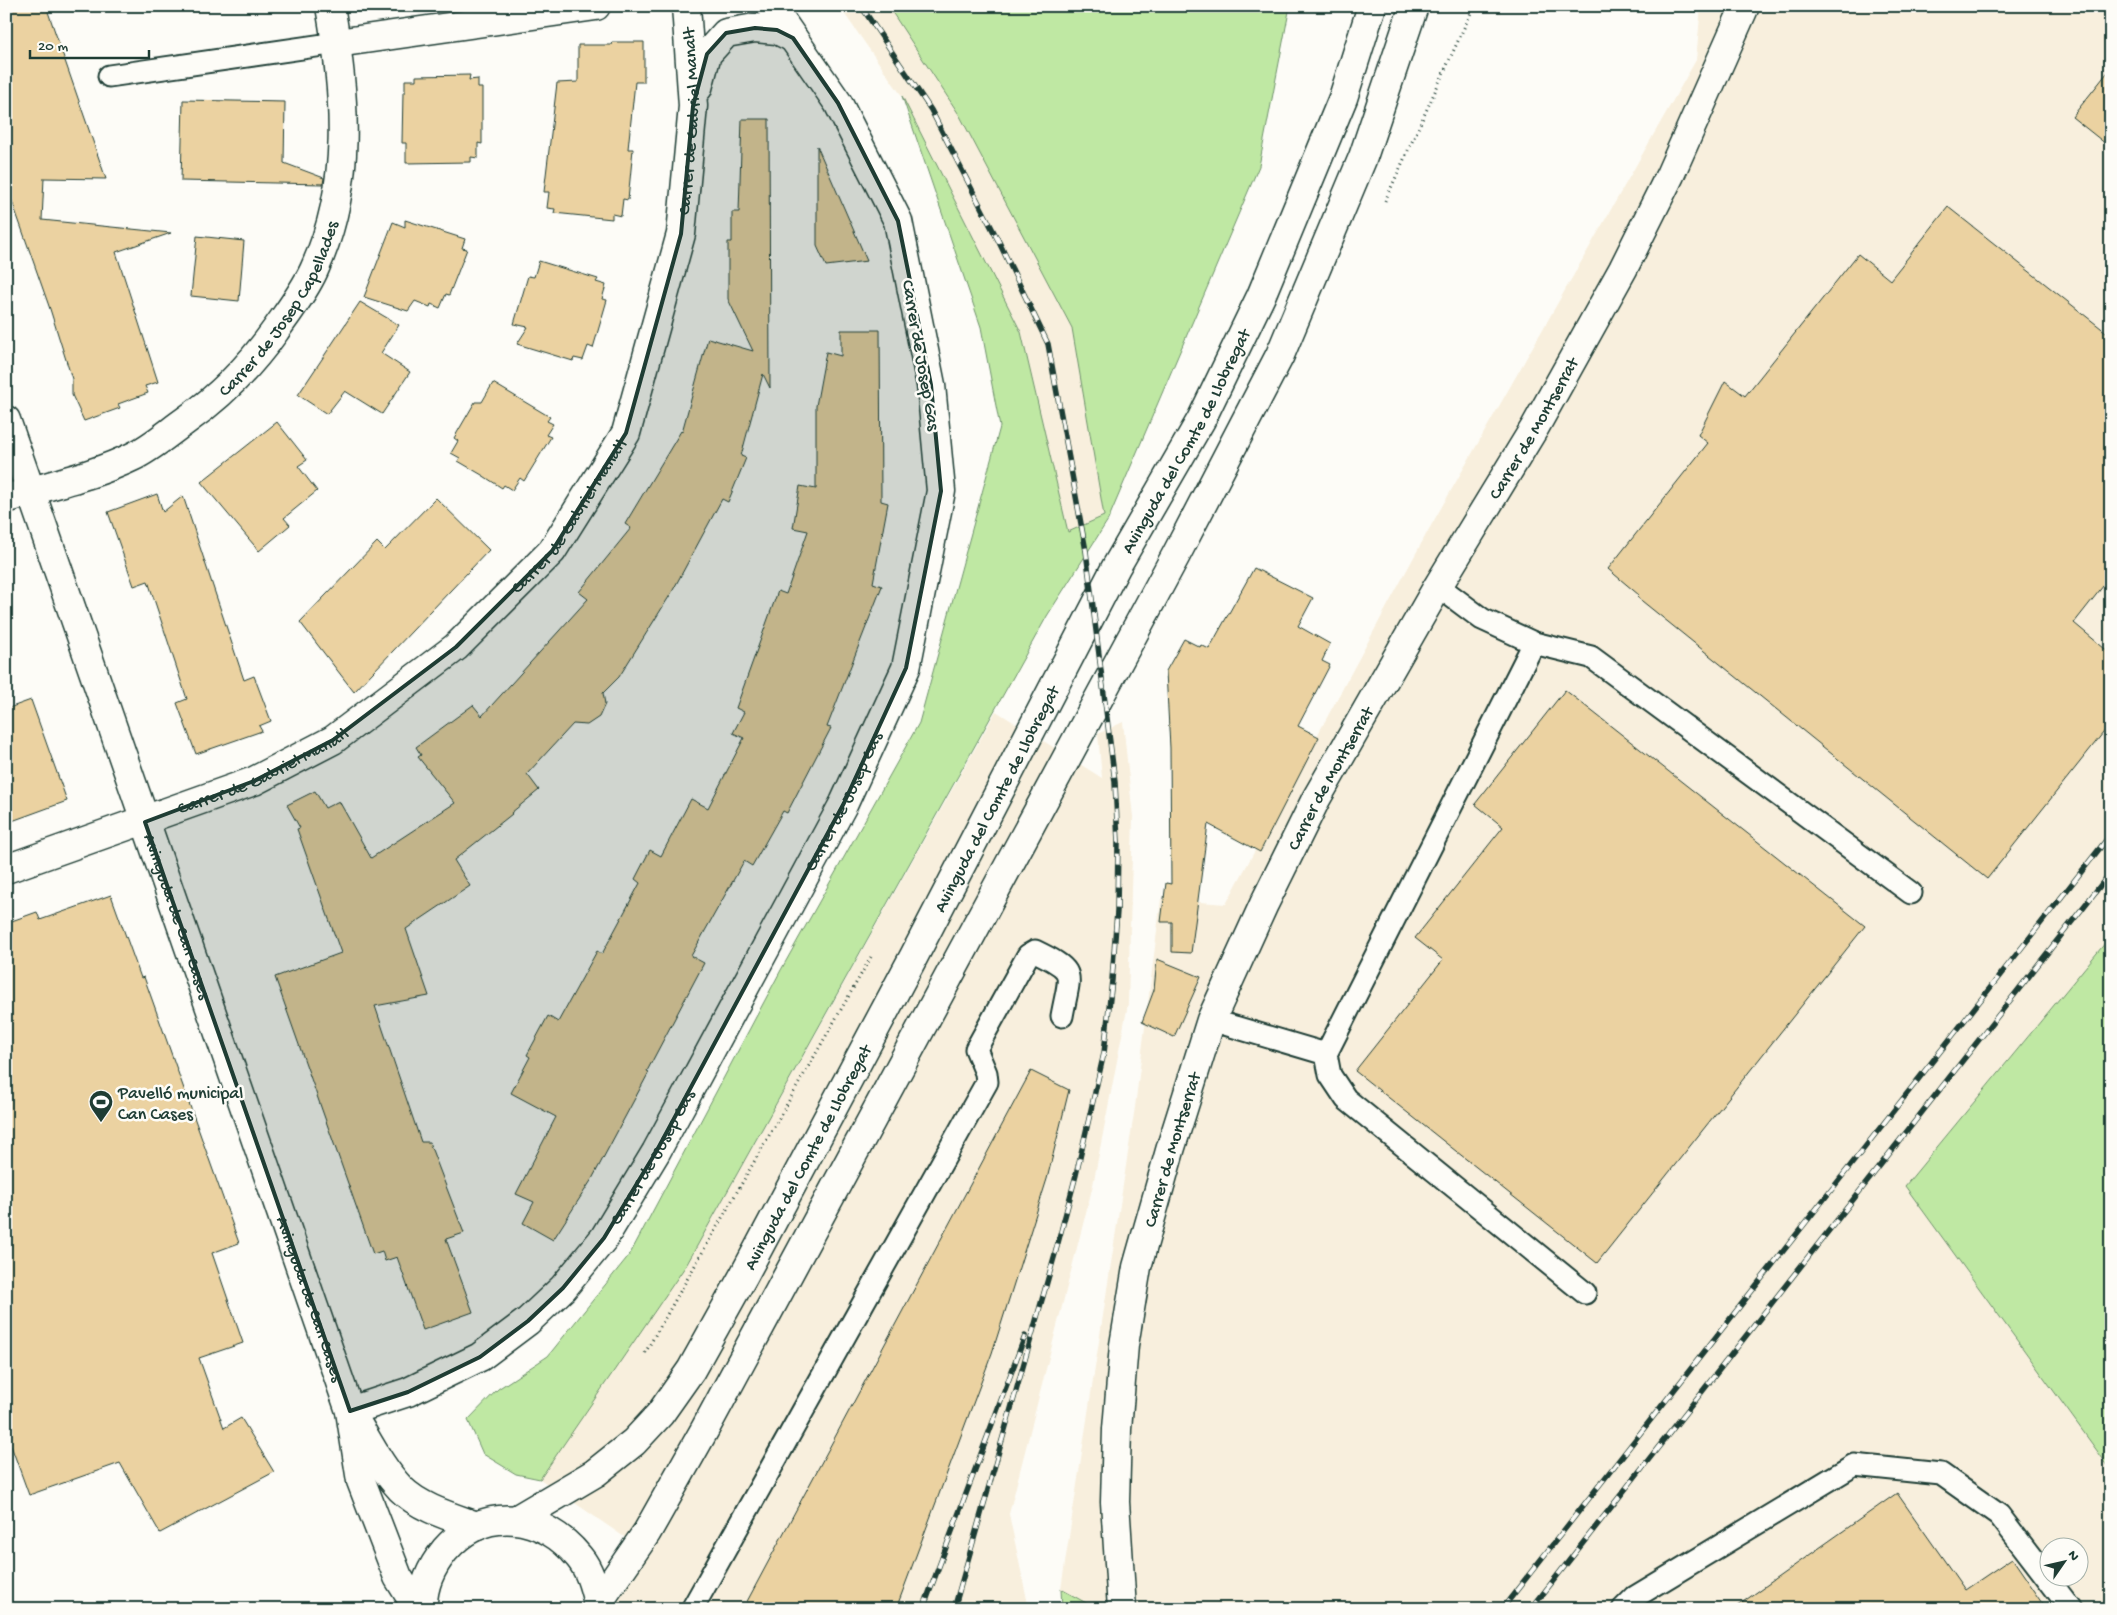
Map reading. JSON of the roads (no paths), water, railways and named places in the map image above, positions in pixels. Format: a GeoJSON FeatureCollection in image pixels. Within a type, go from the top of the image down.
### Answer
{"type":"FeatureCollection","features":[{"type":"Feature","properties":{"kind":"street","name":"Carrer de Josep Capellades"},"geometry":{"type":"LineString","coordinates":[[18,495],[93,472],[133,457],[197,413],[222,393],[246,369],[295,303],[317,262],[329,228],[339,184],[344,110],[337,43],[330,6]]}},
{"type":"Feature","properties":{"kind":"street"},"geometry":{"type":"LineString","coordinates":[[337,43],[596,6]]}},
{"type":"Feature","properties":{"kind":"street","name":"Carrer de Gabriel Manalt"},"geometry":{"type":"LineString","coordinates":[[6,869],[145,822],[254,781],[333,740],[456,647],[552,552],[626,433],[681,234],[693,106],[686,6]]}},
{"type":"Feature","properties":{"kind":"street","name":"Carrer de Josep Gas"},"geometry":{"type":"LineString","coordinates":[[350,1411],[408,1392],[480,1357],[528,1321],[563,1288],[604,1238],[656,1152],[844,803],[906,668],[942,491],[931,385],[898,221],[838,104],[771,6]]}},
{"type":"Feature","properties":{"kind":"street","name":"Avinguda del Comte de Llobregat"},"geometry":{"type":"LineString","coordinates":[[517,1518],[595,1473],[634,1442],[660,1414],[691,1370],[744,1275],[914,956],[1116,567],[1200,420],[1265,287],[1343,98],[1372,6]]}},
{"type":"Feature","properties":{"kind":"street"},"geometry":{"type":"LineString","coordinates":[[597,1606],[647,1532],[704,1429],[1176,556],[1280,355],[1363,157],[1414,6]]}},
{"type":"Feature","properties":{"kind":"street","name":"Carrer de Montserrat"},"geometry":{"type":"LineString","coordinates":[[1122,1609],[1115,1502],[1117,1429],[1124,1345],[1137,1266],[1171,1147],[1211,1020],[1264,904],[1316,799],[1438,586],[1535,427],[1623,268],[1670,175],[1742,8]]}},
{"type":"Feature","properties":{"kind":"street"},"geometry":{"type":"LineString","coordinates":[[693,106],[707,54],[726,33],[755,28],[777,30],[793,38]]}},
{"type":"Feature","properties":{"kind":"street","name":"Avinguda de Can Cases"},"geometry":{"type":"LineString","coordinates":[[6,420],[18,495],[145,822],[350,1411],[361,1480],[398,1577],[418,1609]]}},
{"type":"Feature","properties":{"kind":"street","name":"Avinguda de Can Cases"},"geometry":{"type":"LineString","coordinates":[[350,1411],[377,1458],[402,1490],[435,1511],[477,1526]]}},
{"type":"Feature","properties":{"kind":"street"},"geometry":{"type":"LineString","coordinates":[[423,1609],[424,1590],[436,1561],[455,1538],[477,1526],[495,1520],[517,1518],[538,1525],[562,1539],[581,1558],[593,1583],[597,1606]]}},
{"type":"Feature","properties":{"kind":"lane"},"geometry":{"type":"LineString","coordinates":[[109,76],[337,43]]}},
{"type":"Feature","properties":{"kind":"lane"},"geometry":{"type":"LineString","coordinates":[[1438,586],[1482,619],[1534,643],[1591,657],[1911,893]]}},
{"type":"Feature","properties":{"kind":"lane"},"geometry":{"type":"LineString","coordinates":[[1534,643],[1326,1054],[1330,1075],[1346,1099],[1585,1293]]}},
{"type":"Feature","properties":{"kind":"lane"},"geometry":{"type":"LineString","coordinates":[[692,1609],[987,1082],[986,1073],[976,1049],[1028,955],[1035,951],[1059,962],[1066,969],[1069,977],[1062,1016]]}},
{"type":"Feature","properties":{"kind":"lane"},"geometry":{"type":"LineString","coordinates":[[1211,1020],[1326,1054]]}},
{"type":"Feature","properties":{"kind":"lane"},"geometry":{"type":"LineString","coordinates":[[1623,1609],[1636,1597],[1854,1465],[1941,1474],[1999,1514],[2071,1609]]}},
{"type":"Feature","properties":{"kind":"railway"},"geometry":{"type":"LineString","coordinates":[[861,6],[931,110],[998,240],[1048,344],[1086,551],[1115,782],[1118,842],[1117,911],[1104,1053],[1076,1175],[1055,1254],[954,1609]]}},
{"type":"Feature","properties":{"kind":"railway"},"geometry":{"type":"LineString","coordinates":[[1502,1609],[2111,834]]}},
{"type":"Feature","properties":{"kind":"railway"},"geometry":{"type":"LineString","coordinates":[[1531,1609],[2111,872]]}},
{"type":"Feature","properties":{"kind":"railway"},"geometry":{"type":"LineString","coordinates":[[923,1609],[1025,1336]]}},
{"type":"Feature","properties":{"kind":"place","name":"Pavelló municipal Can Cases"},"geometry":{"type":"Point","coordinates":[101,1123]}}]}
